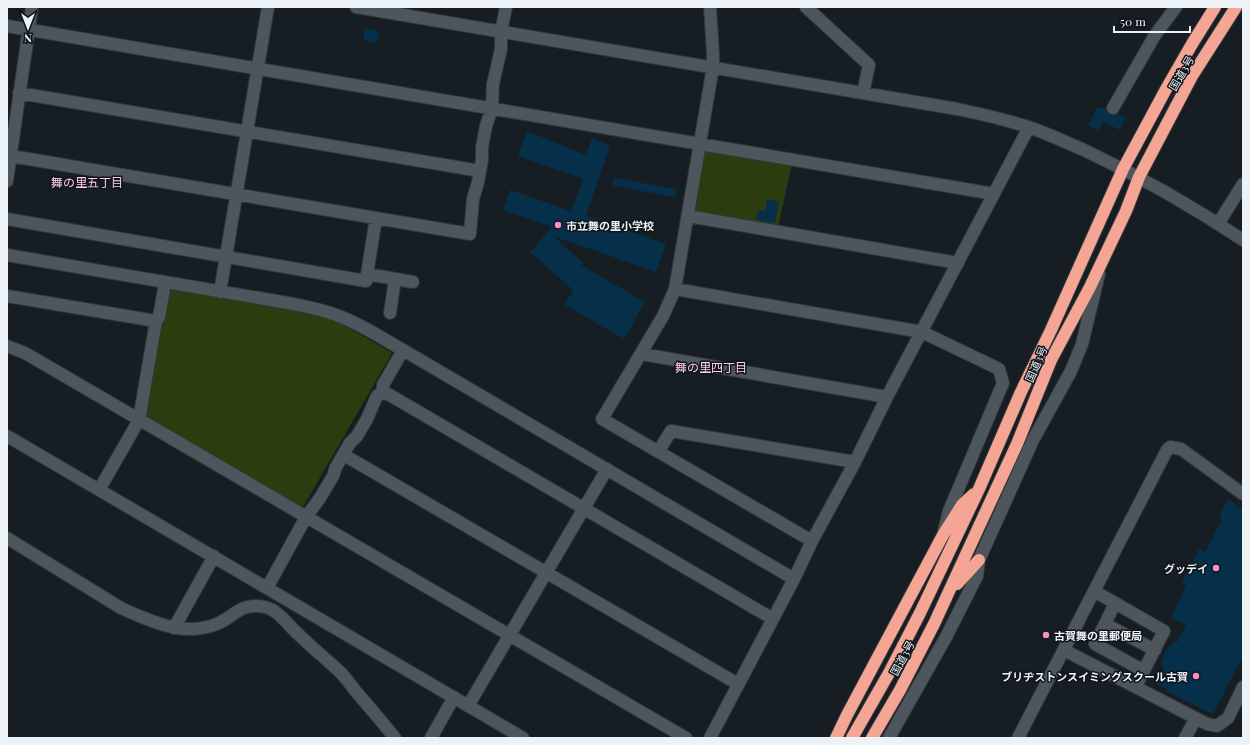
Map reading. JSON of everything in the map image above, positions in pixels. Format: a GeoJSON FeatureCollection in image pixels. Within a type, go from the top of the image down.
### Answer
{"type":"FeatureCollection","features":[{"type":"Feature","properties":{"kind":"highway","name":"国道3号"},"geometry":{"type":"LineString","coordinates":[[852,738],[889,673],[920,613],[979,489],[1021,392],[1051,330],[1123,169],[1165,91],[1215,7]]}},
{"type":"Feature","properties":{"kind":"highway","name":"国道3号"},"geometry":{"type":"LineString","coordinates":[[872,738],[934,624],[1017,444],[1051,360],[1090,287],[1126,211],[1139,177],[1192,76],[1236,7]]}},
{"type":"Feature","properties":{"kind":"highway"},"geometry":{"type":"LineString","coordinates":[[836,738],[943,535],[962,505],[979,489]]}},
{"type":"Feature","properties":{"kind":"highway"},"geometry":{"type":"LineString","coordinates":[[949,592],[979,560]]}},
{"type":"Feature","properties":{"kind":"street"},"geometry":{"type":"LineString","coordinates":[[7,181],[32,7]]}},
{"type":"Feature","properties":{"kind":"street"},"geometry":{"type":"LineString","coordinates":[[220,292],[268,7]]}},
{"type":"Feature","properties":{"kind":"street"},"geometry":{"type":"LineString","coordinates":[[356,7],[992,116],[1029,127],[1123,169],[1139,177],[1243,240]]}},
{"type":"Feature","properties":{"kind":"street"},"geometry":{"type":"LineString","coordinates":[[11,156],[470,234],[473,199],[482,160],[482,147],[486,126],[492,108],[492,84],[501,49],[501,32],[506,7]]}},
{"type":"Feature","properties":{"kind":"street"},"geometry":{"type":"LineString","coordinates":[[710,7],[713,67],[675,289],[663,316],[642,354],[602,419],[812,541]]}},
{"type":"Feature","properties":{"kind":"street"},"geometry":{"type":"LineString","coordinates":[[806,7],[870,65],[863,93]]}},
{"type":"Feature","properties":{"kind":"street"},"geometry":{"type":"LineString","coordinates":[[1112,108],[1155,35],[1176,7]]}},
{"type":"Feature","properties":{"kind":"street"},"geometry":{"type":"LineString","coordinates":[[7,26],[994,194]]}},
{"type":"Feature","properties":{"kind":"street"},"geometry":{"type":"LineString","coordinates":[[19,93],[480,171]]}},
{"type":"Feature","properties":{"kind":"street"},"geometry":{"type":"LineString","coordinates":[[710,738],[1029,127]]}},
{"type":"Feature","properties":{"kind":"street"},"geometry":{"type":"LineString","coordinates":[[1218,224],[1243,184]]}},
{"type":"Feature","properties":{"kind":"street"},"geometry":{"type":"LineString","coordinates":[[688,216],[958,263]]}},
{"type":"Feature","properties":{"kind":"street"},"geometry":{"type":"LineString","coordinates":[[7,219],[366,281],[376,218]]}},
{"type":"Feature","properties":{"kind":"street"},"geometry":{"type":"LineString","coordinates":[[7,256],[294,304],[317,309],[338,316],[403,350],[794,579]]}},
{"type":"Feature","properties":{"kind":"street"},"geometry":{"type":"LineString","coordinates":[[889,738],[946,637],[978,576],[979,560],[1033,440],[1071,371],[1084,336],[1102,261]]}},
{"type":"Feature","properties":{"kind":"street"},"geometry":{"type":"LineString","coordinates":[[367,274],[413,282]]}},
{"type":"Feature","properties":{"kind":"street"},"geometry":{"type":"LineString","coordinates":[[390,313],[395,279]]}},
{"type":"Feature","properties":{"kind":"street"},"geometry":{"type":"LineString","coordinates":[[99,490],[139,420],[156,321],[159,317],[165,283]]}},
{"type":"Feature","properties":{"kind":"street"},"geometry":{"type":"LineString","coordinates":[[675,289],[922,332],[999,370],[1003,383],[949,511],[943,535]]}},
{"type":"Feature","properties":{"kind":"street"},"geometry":{"type":"LineString","coordinates":[[7,296],[156,321]]}},
{"type":"Feature","properties":{"kind":"street"},"geometry":{"type":"LineString","coordinates":[[7,346],[25,353],[686,738]]}},
{"type":"Feature","properties":{"kind":"street"},"geometry":{"type":"LineString","coordinates":[[382,394],[383,385],[403,350]]}},
{"type":"Feature","properties":{"kind":"street"},"geometry":{"type":"LineString","coordinates":[[642,354],[887,397]]}},
{"type":"Feature","properties":{"kind":"street"},"geometry":{"type":"LineString","coordinates":[[267,588],[306,517],[320,498],[350,443],[357,436],[367,419],[376,398],[378,395],[388,394],[773,619]]}},
{"type":"Feature","properties":{"kind":"street"},"geometry":{"type":"LineString","coordinates":[[658,452],[671,431],[855,462]]}},
{"type":"Feature","properties":{"kind":"street"},"geometry":{"type":"LineString","coordinates":[[7,436],[454,697],[518,737]]}},
{"type":"Feature","properties":{"kind":"street"},"geometry":{"type":"LineString","coordinates":[[1018,738],[1164,454],[1170,447],[1181,449],[1243,494]]}},
{"type":"Feature","properties":{"kind":"street"},"geometry":{"type":"LineString","coordinates":[[344,455],[738,684]]}},
{"type":"Feature","properties":{"kind":"street"},"geometry":{"type":"LineString","coordinates":[[468,706],[607,469]]}},
{"type":"Feature","properties":{"kind":"street"},"geometry":{"type":"LineString","coordinates":[[7,538],[121,608],[141,617],[174,628],[194,629],[219,623],[246,606],[258,606],[271,609],[278,613],[294,631],[341,674],[395,738]]}},
{"type":"Feature","properties":{"kind":"street"},"geometry":{"type":"LineString","coordinates":[[174,628],[214,556]]}},
{"type":"Feature","properties":{"kind":"street"},"geometry":{"type":"LineString","coordinates":[[1094,591],[1164,631],[1136,686]]}},
{"type":"Feature","properties":{"kind":"street"},"geometry":{"type":"LineString","coordinates":[[1115,602],[1095,644],[1144,671]]}},
{"type":"Feature","properties":{"kind":"street"},"geometry":{"type":"LineString","coordinates":[[1105,624],[1155,650]]}},
{"type":"Feature","properties":{"kind":"street"},"geometry":{"type":"LineString","coordinates":[[1064,650],[1208,724],[1217,726],[1228,718],[1243,687]]}},
{"type":"Feature","properties":{"kind":"street"},"geometry":{"type":"LineString","coordinates":[[431,738],[454,697]]}},
{"type":"Feature","properties":{"kind":"street"},"geometry":{"type":"LineString","coordinates":[[1185,738],[1196,718]]}},
{"type":"Feature","properties":{"kind":"green space"},"geometry":{"type":"Polygon","coordinates":[[[708,150],[792,163],[778,227],[696,213],[694,210],[704,152],[708,150]]]}},
{"type":"Feature","properties":{"kind":"green space"},"geometry":{"type":"Polygon","coordinates":[[[172,286],[294,310],[337,321],[392,353],[303,507],[146,418],[160,323],[172,286]]]}},
{"type":"Feature","properties":{"kind":"building"},"geometry":{"type":"Polygon","coordinates":[[[365,28],[379,31],[377,43],[363,40],[365,28]]]}},
{"type":"Feature","properties":{"kind":"building"},"geometry":{"type":"Polygon","coordinates":[[[1097,108],[1106,108],[1110,115],[1118,114],[1126,118],[1120,130],[1103,122],[1099,131],[1088,125],[1097,108]]]}},
{"type":"Feature","properties":{"kind":"building"},"geometry":{"type":"Polygon","coordinates":[[[527,131],[586,155],[592,139],[610,145],[586,216],[666,244],[656,272],[553,236],[583,263],[581,265],[645,302],[624,339],[565,305],[573,290],[530,252],[552,227],[503,210],[510,190],[571,211],[583,179],[518,156],[527,131]]]}},
{"type":"Feature","properties":{"kind":"building"},"geometry":{"type":"Polygon","coordinates":[[[614,178],[676,189],[675,197],[613,186],[614,178]]]}},
{"type":"Feature","properties":{"kind":"building"},"geometry":{"type":"Polygon","coordinates":[[[767,199],[779,202],[775,223],[756,220],[758,210],[765,211],[767,199]]]}},
{"type":"Feature","properties":{"kind":"building"},"geometry":{"type":"Polygon","coordinates":[[[1228,499],[1243,510],[1243,656],[1213,714],[1166,691],[1166,689],[1156,684],[1164,668],[1162,661],[1164,658],[1164,653],[1173,642],[1177,642],[1186,625],[1171,618],[1186,585],[1182,583],[1199,549],[1205,552],[1222,519],[1219,517],[1228,499]]]}},
{"type":"Feature","properties":{"kind":"place","name":"市立舞の里小学校"},"geometry":{"type":"Point","coordinates":[558,225]}},
{"type":"Feature","properties":{"kind":"place","name":"グッデイ"},"geometry":{"type":"Point","coordinates":[1216,568]}},
{"type":"Feature","properties":{"kind":"place","name":"古賀舞の里郵便局"},"geometry":{"type":"Point","coordinates":[1046,635]}},
{"type":"Feature","properties":{"kind":"place","name":"ブリヂストンスイミングスクール古賀"},"geometry":{"type":"Point","coordinates":[1196,676]}},
{"type":"Feature","properties":{"kind":"district","name":"舞の里五丁目"},"geometry":{"type":"Point","coordinates":[87,182]}},
{"type":"Feature","properties":{"kind":"district","name":"舞の里四丁目"},"geometry":{"type":"Point","coordinates":[711,367]}}]}
